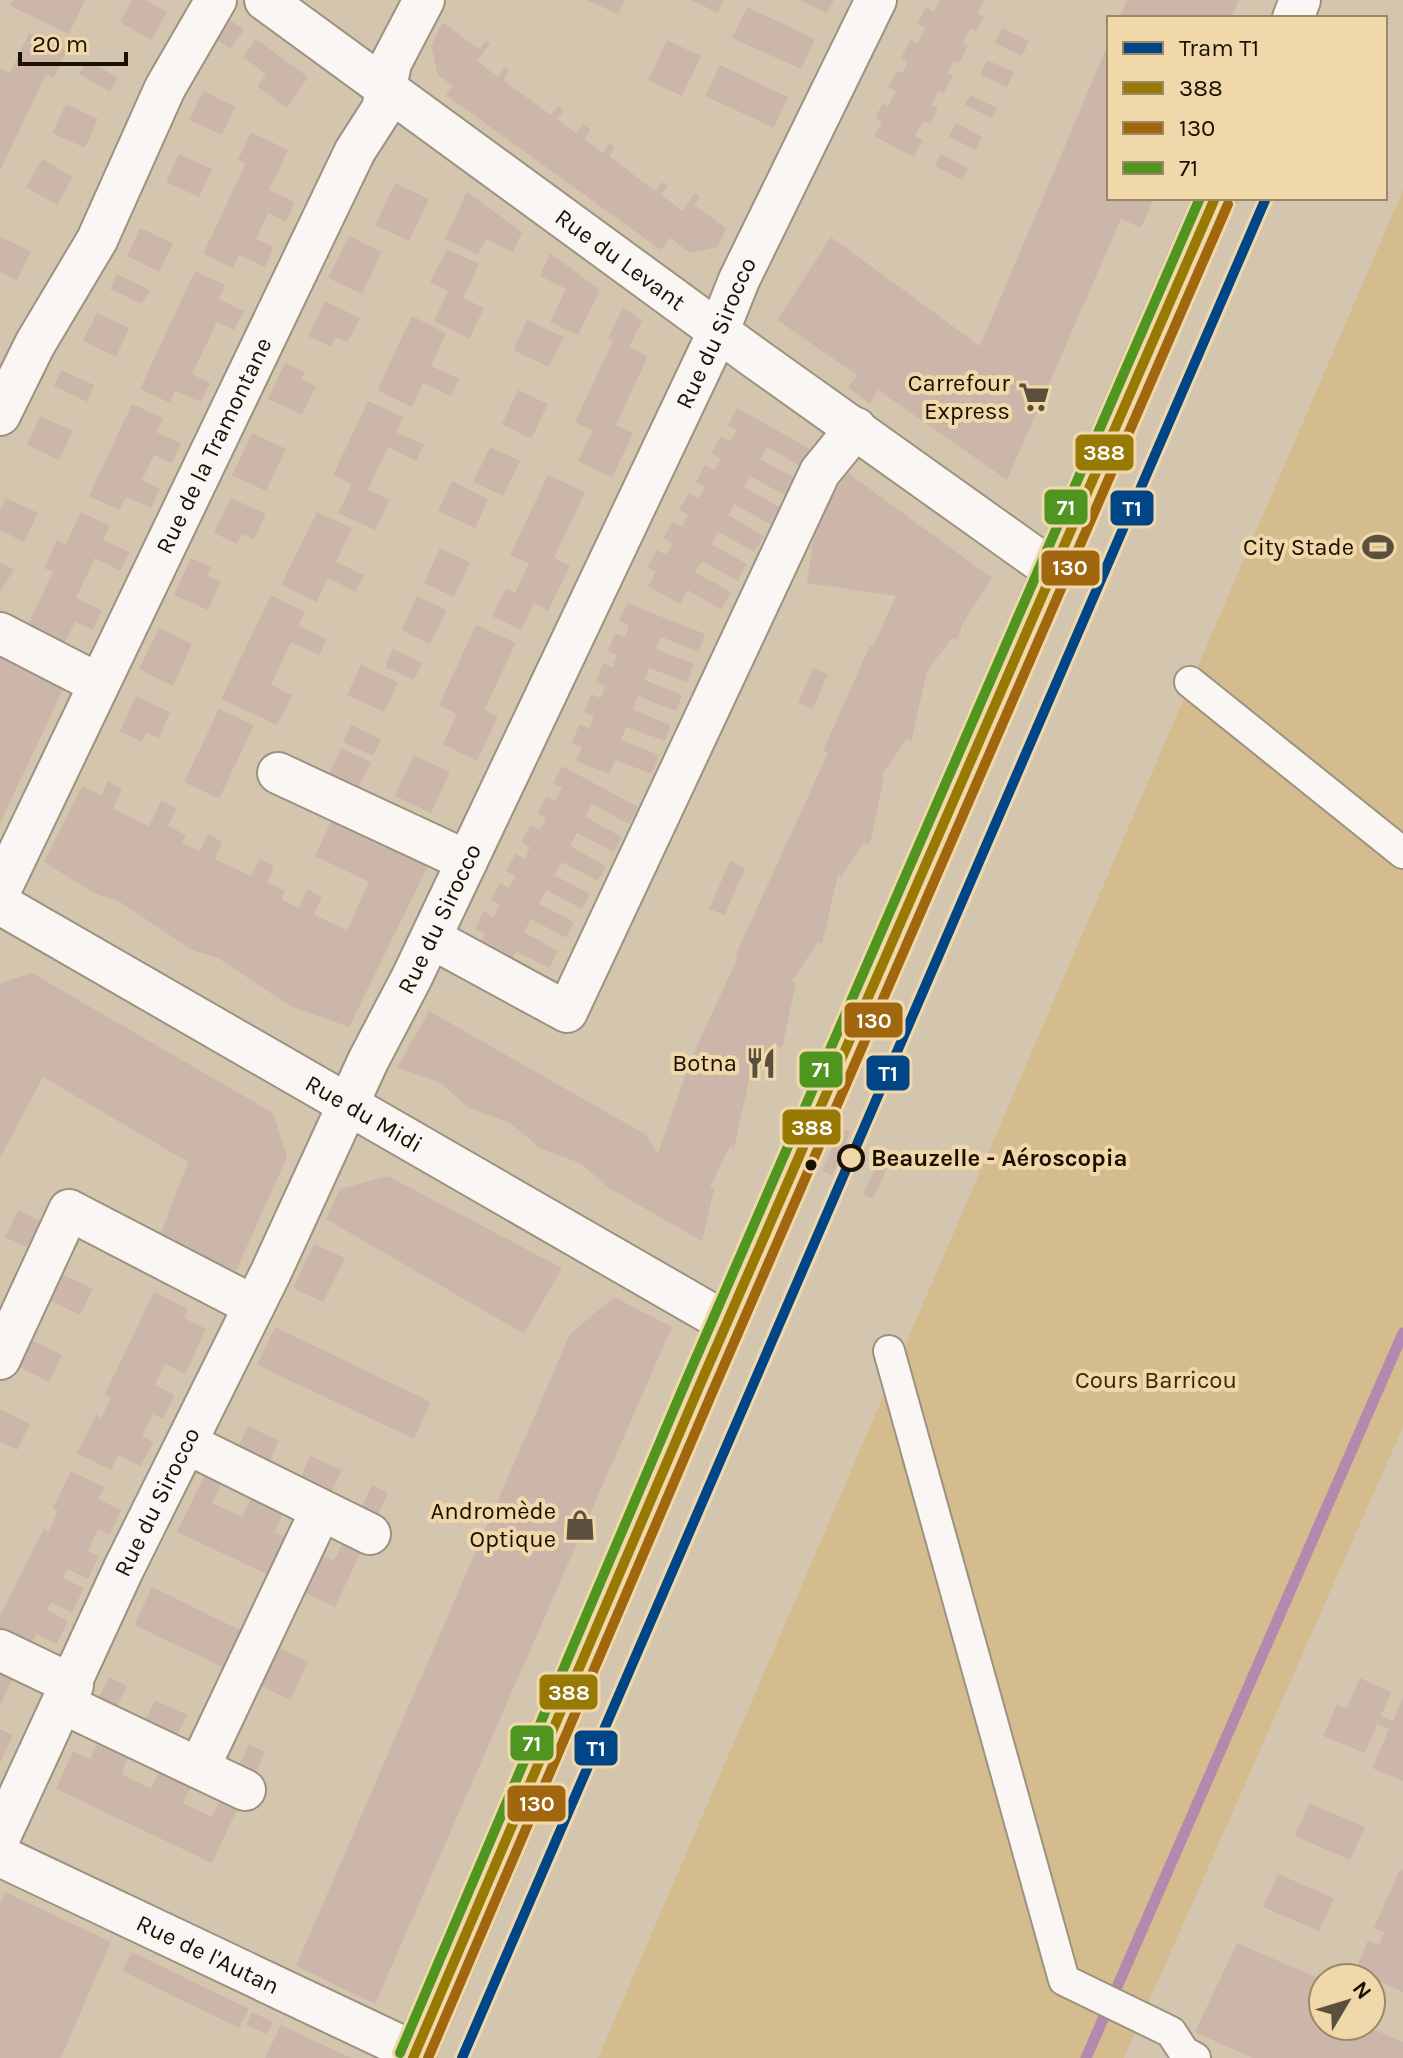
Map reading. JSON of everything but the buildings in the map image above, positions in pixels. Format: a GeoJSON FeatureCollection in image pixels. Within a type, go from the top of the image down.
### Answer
{"type":"FeatureCollection","features":[{"type":"Feature","properties":{"kind":"street"},"geometry":{"type":"LineString","coordinates":[[0,415],[35,344],[97,240],[165,88],[216,0]]}},
{"type":"Feature","properties":{"kind":"street","name":"Rue du Levant"},"geometry":{"type":"LineString","coordinates":[[265,0],[1054,571]]}},
{"type":"Feature","properties":{"kind":"street","name":"Rue de la Tramontane"},"geometry":{"type":"LineString","coordinates":[[0,891],[97,683],[355,151],[382,109],[391,63],[424,0]]}},
{"type":"Feature","properties":{"kind":"street","name":"Rue du Sirocco"},"geometry":{"type":"LineString","coordinates":[[0,1837],[123,1570],[188,1444],[368,1061],[431,938],[719,330],[739,280],[876,0]]}},
{"type":"Feature","properties":{"kind":"street"},"geometry":{"type":"LineString","coordinates":[[415,2055],[727,1323],[1214,200]]}},
{"type":"Feature","properties":{"kind":"street"},"geometry":{"type":"LineString","coordinates":[[431,938],[567,1012],[820,472],[856,428]]}},
{"type":"Feature","properties":{"kind":"street"},"geometry":{"type":"LineString","coordinates":[[0,633],[97,683]]}},
{"type":"Feature","properties":{"kind":"street"},"geometry":{"type":"LineString","coordinates":[[1190,682],[1403,853]]}},
{"type":"Feature","properties":{"kind":"street"},"geometry":{"type":"LineString","coordinates":[[278,773],[467,861]]}},
{"type":"Feature","properties":{"kind":"street","name":"Rue du Midi"},"geometry":{"type":"LineString","coordinates":[[0,904],[727,1323]]}},
{"type":"Feature","properties":{"kind":"street"},"geometry":{"type":"LineString","coordinates":[[0,1359],[69,1210],[254,1306]]}},
{"type":"Feature","properties":{"kind":"street"},"geometry":{"type":"LineString","coordinates":[[889,1351],[1064,1980],[1171,2032],[1184,2052],[1195,2058]]}},
{"type":"Feature","properties":{"kind":"street"},"geometry":{"type":"LineString","coordinates":[[188,1444],[370,1534]]}},
{"type":"Feature","properties":{"kind":"street"},"geometry":{"type":"LineString","coordinates":[[199,1768],[321,1510]]}},
{"type":"Feature","properties":{"kind":"street"},"geometry":{"type":"LineString","coordinates":[[0,1650],[68,1695],[245,1790]]}},
{"type":"Feature","properties":{"kind":"street","name":"Rue de l'Autan"},"geometry":{"type":"LineString","coordinates":[[0,1856],[415,2055]]}},
{"type":"Feature","properties":{"kind":"green space","name":"Cours Barricou"},"geometry":{"type":"Polygon","coordinates":[[[1403,190],[1403,1427],[1124,2058],[598,2058],[1403,190]]]}},
{"type":"Feature","properties":{"kind":"waterway"},"geometry":{"type":"LineString","coordinates":[[1086,2058],[1403,1333]]}},
{"type":"Feature","properties":{"kind":"tram line","name":"T1"},"geometry":{"type":"LineString","coordinates":[[462,2058],[1265,200]]}},
{"type":"Feature","properties":{"kind":"transit line","name":"71"},"geometry":{"type":"LineString","coordinates":[[400,2053],[686,1381],[1199,200]]}},
{"type":"Feature","properties":{"kind":"transit line","name":"388"},"geometry":{"type":"LineString","coordinates":[[413,2058],[699,1387],[1214,200]]}},
{"type":"Feature","properties":{"kind":"transit line","name":"130"},"geometry":{"type":"LineString","coordinates":[[428,2058],[712,1393],[1228,204]]}},
{"type":"Feature","properties":{"kind":"place","name":"Carrefour Express"},"geometry":{"type":"Point","coordinates":[1034,397]}},
{"type":"Feature","properties":{"kind":"place","name":"City Stade"},"geometry":{"type":"Point","coordinates":[1378,547]}},
{"type":"Feature","properties":{"kind":"place","name":"Botna"},"geometry":{"type":"Point","coordinates":[761,1063]}},
{"type":"Feature","properties":{"kind":"place","name":"Beauzelle - Aéroscopia"},"geometry":{"type":"Point","coordinates":[851,1158]}},
{"type":"Feature","properties":{"kind":"place","name":"Andromède Optique"},"geometry":{"type":"Point","coordinates":[580,1525]}}]}
